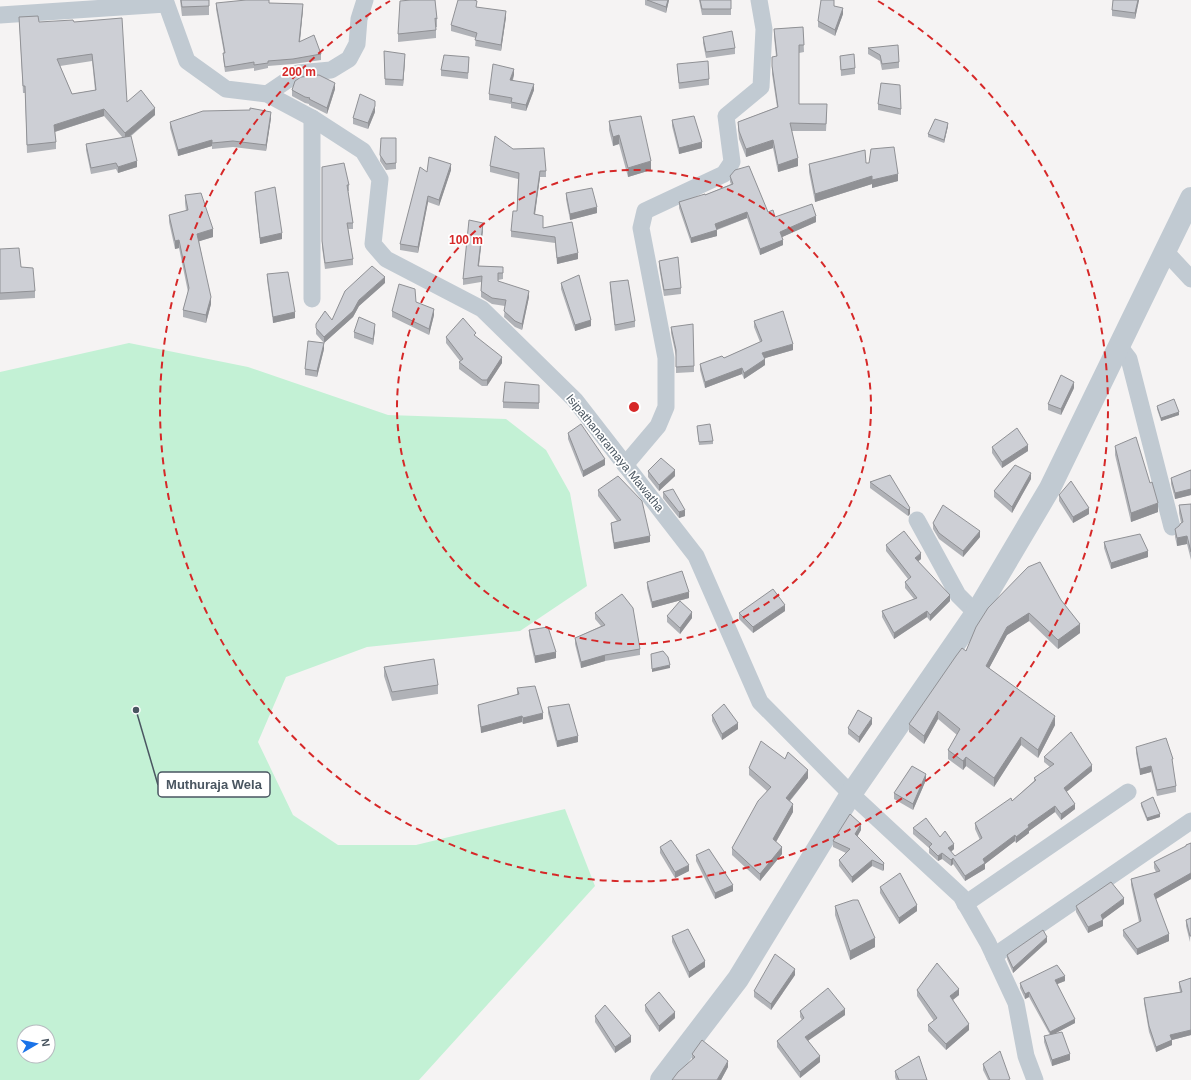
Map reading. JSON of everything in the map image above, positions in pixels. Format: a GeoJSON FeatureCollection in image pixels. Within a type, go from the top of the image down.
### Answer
{"type":"FeatureCollection","features":[{"type":"Feature","properties":{"kind":"street"},"geometry":{"type":"LineString","coordinates":[[267,94],[298,73],[331,70],[349,59],[357,44],[358,18],[365,0]]}},
{"type":"Feature","properties":{"kind":"street"},"geometry":{"type":"LineString","coordinates":[[625,465],[658,426],[666,407],[666,358],[641,228],[645,211],[724,174],[732,162],[726,116],[762,87],[764,29],[759,0]]}},
{"type":"Feature","properties":{"kind":"street","name":"Isipathanaramaya Mawatha"},"geometry":{"type":"LineString","coordinates":[[0,15],[166,2],[187,61],[226,89],[267,94],[312,118],[362,151],[380,179],[373,244],[386,259],[482,309],[575,400],[696,556],[760,702],[851,794],[961,896],[988,943],[1016,1003],[1026,1056],[1035,1080]]}},
{"type":"Feature","properties":{"kind":"street"},"geometry":{"type":"LineString","coordinates":[[312,118],[312,299]]}},
{"type":"Feature","properties":{"kind":"street"},"geometry":{"type":"LineString","coordinates":[[661,1080],[738,979],[851,794],[976,613],[1050,488],[1191,198]]}},
{"type":"Feature","properties":{"kind":"street"},"geometry":{"type":"LineString","coordinates":[[1165,252],[1191,279]]}},
{"type":"Feature","properties":{"kind":"street"},"geometry":{"type":"LineString","coordinates":[[1119,346],[1129,359],[1172,527]]}},
{"type":"Feature","properties":{"kind":"street"},"geometry":{"type":"LineString","coordinates":[[917,520],[958,595],[976,613]]}},
{"type":"Feature","properties":{"kind":"street"},"geometry":{"type":"LineString","coordinates":[[966,904],[1128,792]]}},
{"type":"Feature","properties":{"kind":"street"},"geometry":{"type":"LineString","coordinates":[[994,956],[1191,821]]}},
{"type":"Feature","properties":{"kind":"green space"},"geometry":{"type":"Polygon","coordinates":[[[129,343],[248,367],[388,415],[506,419],[546,450],[570,493],[587,586],[520,631],[367,647],[286,677],[258,742],[293,815],[338,845],[416,845],[565,809],[595,886],[419,1080],[0,1080],[0,372],[129,343]]]}},
{"type":"Feature","properties":{"kind":"building"},"geometry":{"type":"Polygon","coordinates":[[[181,0],[209,0],[209,6],[182,7],[181,0]]]}},
{"type":"Feature","properties":{"kind":"building"},"geometry":{"type":"Polygon","coordinates":[[[246,0],[269,0],[269,3],[303,4],[299,42],[314,35],[321,54],[293,59],[268,61],[268,63],[254,65],[254,62],[225,67],[223,53],[225,53],[216,3],[246,0]]]}},
{"type":"Feature","properties":{"kind":"building"},"geometry":{"type":"Polygon","coordinates":[[[435,0],[437,19],[435,18],[436,30],[398,34],[400,1],[435,0]]]}},
{"type":"Feature","properties":{"kind":"building"},"geometry":{"type":"Polygon","coordinates":[[[458,0],[474,0],[477,1],[476,7],[506,11],[501,45],[475,40],[477,33],[451,25],[458,0]]]}},
{"type":"Feature","properties":{"kind":"building"},"geometry":{"type":"Polygon","coordinates":[[[647,0],[668,0],[666,7],[647,0]]]}},
{"type":"Feature","properties":{"kind":"building"},"geometry":{"type":"Polygon","coordinates":[[[700,0],[731,0],[731,9],[702,9],[700,0]]]}},
{"type":"Feature","properties":{"kind":"building"},"geometry":{"type":"Polygon","coordinates":[[[821,0],[834,0],[834,6],[843,8],[835,30],[818,21],[821,0]]]}},
{"type":"Feature","properties":{"kind":"building"},"geometry":{"type":"Polygon","coordinates":[[[1113,0],[1138,0],[1135,13],[1112,10],[1113,0]]]}},
{"type":"Feature","properties":{"kind":"building"},"geometry":{"type":"Polygon","coordinates":[[[38,16],[39,22],[73,20],[74,22],[122,18],[127,102],[141,90],[155,108],[125,133],[104,109],[54,125],[56,142],[27,145],[25,86],[23,86],[19,17],[38,16]],[[92,54],[57,59],[72,94],[96,90],[92,54]]]}},
{"type":"Feature","properties":{"kind":"building"},"geometry":{"type":"Polygon","coordinates":[[[803,27],[804,45],[799,45],[799,104],[827,104],[826,124],[790,123],[798,158],[778,165],[773,140],[746,149],[739,131],[738,122],[778,107],[772,66],[772,57],[777,56],[774,29],[803,27]]]}},
{"type":"Feature","properties":{"kind":"building"},"geometry":{"type":"Polygon","coordinates":[[[732,31],[735,48],[706,52],[703,37],[732,31]]]}},
{"type":"Feature","properties":{"kind":"building"},"geometry":{"type":"Polygon","coordinates":[[[898,45],[899,62],[882,64],[880,55],[868,48],[898,45]]]}},
{"type":"Feature","properties":{"kind":"building"},"geometry":{"type":"Polygon","coordinates":[[[384,51],[405,54],[403,80],[385,79],[384,51]]]}},
{"type":"Feature","properties":{"kind":"building"},"geometry":{"type":"Polygon","coordinates":[[[854,54],[855,68],[841,70],[840,56],[854,54]]]}},
{"type":"Feature","properties":{"kind":"building"},"geometry":{"type":"Polygon","coordinates":[[[444,55],[469,57],[468,73],[441,70],[444,55]]]}},
{"type":"Feature","properties":{"kind":"building"},"geometry":{"type":"Polygon","coordinates":[[[708,61],[709,79],[679,83],[677,64],[708,61]]]}},
{"type":"Feature","properties":{"kind":"building"},"geometry":{"type":"Polygon","coordinates":[[[493,64],[514,69],[510,80],[534,84],[526,105],[511,102],[512,98],[489,94],[493,64]]]}},
{"type":"Feature","properties":{"kind":"building"},"geometry":{"type":"Polygon","coordinates":[[[319,75],[335,83],[327,108],[292,90],[295,81],[301,77],[319,75]]]}},
{"type":"Feature","properties":{"kind":"building"},"geometry":{"type":"Polygon","coordinates":[[[881,83],[900,85],[901,109],[878,104],[881,83]]]}},
{"type":"Feature","properties":{"kind":"building"},"geometry":{"type":"Polygon","coordinates":[[[360,94],[375,101],[375,106],[368,123],[353,118],[360,94]]]}},
{"type":"Feature","properties":{"kind":"building"},"geometry":{"type":"Polygon","coordinates":[[[250,108],[271,112],[266,145],[233,141],[212,143],[212,140],[178,150],[170,122],[203,111],[250,110],[250,108]]]}},
{"type":"Feature","properties":{"kind":"building"},"geometry":{"type":"Polygon","coordinates":[[[641,116],[651,161],[628,168],[619,135],[613,137],[609,121],[641,116]]]}},
{"type":"Feature","properties":{"kind":"building"},"geometry":{"type":"Polygon","coordinates":[[[694,116],[702,142],[679,148],[672,120],[694,116]]]}},
{"type":"Feature","properties":{"kind":"building"},"geometry":{"type":"Polygon","coordinates":[[[935,119],[948,123],[944,140],[928,134],[935,119]]]}},
{"type":"Feature","properties":{"kind":"building"},"geometry":{"type":"Polygon","coordinates":[[[131,136],[137,161],[118,167],[116,163],[91,168],[86,144],[131,136]]]}},
{"type":"Feature","properties":{"kind":"building"},"geometry":{"type":"Polygon","coordinates":[[[495,136],[513,149],[544,148],[546,171],[540,171],[534,214],[543,216],[543,228],[572,222],[578,253],[557,258],[555,237],[511,231],[513,211],[517,211],[519,173],[490,166],[495,136]]]}},
{"type":"Feature","properties":{"kind":"building"},"geometry":{"type":"Polygon","coordinates":[[[381,138],[396,138],[396,163],[386,164],[380,155],[381,138]]]}},
{"type":"Feature","properties":{"kind":"building"},"geometry":{"type":"Polygon","coordinates":[[[894,147],[898,174],[872,180],[872,176],[815,194],[809,164],[865,150],[866,163],[869,163],[871,149],[894,147]]]}},
{"type":"Feature","properties":{"kind":"building"},"geometry":{"type":"Polygon","coordinates":[[[429,157],[451,164],[439,200],[428,196],[418,247],[400,244],[420,167],[427,172],[429,157]]]}},
{"type":"Feature","properties":{"kind":"building"},"geometry":{"type":"Polygon","coordinates":[[[344,163],[349,185],[347,185],[353,223],[347,223],[353,259],[325,263],[322,241],[322,167],[344,163]]]}},
{"type":"Feature","properties":{"kind":"building"},"geometry":{"type":"Polygon","coordinates":[[[749,166],[768,212],[773,210],[775,217],[812,204],[816,216],[780,232],[783,240],[760,249],[747,212],[715,224],[717,230],[691,238],[679,202],[705,195],[733,184],[730,176],[735,170],[749,166]]]}},
{"type":"Feature","properties":{"kind":"building"},"geometry":{"type":"Polygon","coordinates":[[[275,187],[282,233],[260,238],[255,192],[275,187]]]}},
{"type":"Feature","properties":{"kind":"building"},"geometry":{"type":"Polygon","coordinates":[[[592,188],[597,207],[570,214],[566,193],[592,188]]]}},
{"type":"Feature","properties":{"kind":"building"},"geometry":{"type":"Polygon","coordinates":[[[201,193],[213,229],[197,234],[211,297],[206,315],[183,310],[189,288],[179,240],[175,241],[169,215],[188,210],[185,195],[201,193]]]}},
{"type":"Feature","properties":{"kind":"building"},"geometry":{"type":"Polygon","coordinates":[[[469,220],[483,223],[478,266],[503,267],[503,273],[498,273],[498,281],[529,291],[522,324],[515,321],[504,311],[506,300],[492,298],[481,291],[482,276],[463,279],[469,220]]]}},
{"type":"Feature","properties":{"kind":"building"},"geometry":{"type":"Polygon","coordinates":[[[19,248],[21,267],[33,268],[35,291],[0,293],[0,249],[19,248]]]}},
{"type":"Feature","properties":{"kind":"building"},"geometry":{"type":"Polygon","coordinates":[[[678,257],[681,288],[664,290],[659,261],[678,257]]]}},
{"type":"Feature","properties":{"kind":"building"},"geometry":{"type":"Polygon","coordinates":[[[372,266],[385,277],[359,300],[353,311],[324,337],[316,328],[316,324],[325,311],[332,320],[345,291],[372,266]]]}},
{"type":"Feature","properties":{"kind":"building"},"geometry":{"type":"Polygon","coordinates":[[[288,272],[295,312],[273,317],[267,274],[288,272]]]}},
{"type":"Feature","properties":{"kind":"building"},"geometry":{"type":"Polygon","coordinates":[[[579,275],[591,320],[575,325],[561,283],[579,275]]]}},
{"type":"Feature","properties":{"kind":"building"},"geometry":{"type":"Polygon","coordinates":[[[628,280],[635,321],[615,325],[610,282],[628,280]]]}},
{"type":"Feature","properties":{"kind":"building"},"geometry":{"type":"Polygon","coordinates":[[[399,284],[415,289],[416,302],[434,309],[429,329],[392,311],[399,284]]]}},
{"type":"Feature","properties":{"kind":"building"},"geometry":{"type":"Polygon","coordinates":[[[783,311],[793,344],[762,353],[765,359],[744,373],[742,368],[705,382],[700,364],[722,356],[724,358],[762,341],[754,321],[783,311]]]}},
{"type":"Feature","properties":{"kind":"building"},"geometry":{"type":"Polygon","coordinates":[[[359,317],[375,324],[373,339],[354,332],[359,317]]]}},
{"type":"Feature","properties":{"kind":"building"},"geometry":{"type":"Polygon","coordinates":[[[463,318],[476,333],[474,335],[502,357],[487,380],[482,380],[459,362],[463,359],[446,337],[463,318]]]}},
{"type":"Feature","properties":{"kind":"building"},"geometry":{"type":"Polygon","coordinates":[[[693,324],[694,366],[676,367],[676,350],[671,327],[693,324]]]}},
{"type":"Feature","properties":{"kind":"building"},"geometry":{"type":"Polygon","coordinates":[[[308,341],[324,343],[317,371],[305,369],[308,341]]]}},
{"type":"Feature","properties":{"kind":"building"},"geometry":{"type":"Polygon","coordinates":[[[1061,375],[1074,382],[1061,409],[1048,404],[1061,375]]]}},
{"type":"Feature","properties":{"kind":"building"},"geometry":{"type":"Polygon","coordinates":[[[505,382],[539,385],[539,403],[503,402],[505,382]]]}},
{"type":"Feature","properties":{"kind":"building"},"geometry":{"type":"Polygon","coordinates":[[[1174,399],[1179,412],[1161,418],[1157,406],[1174,399]]]}},
{"type":"Feature","properties":{"kind":"building"},"geometry":{"type":"Polygon","coordinates":[[[581,424],[605,459],[583,471],[568,433],[581,424]]]}},
{"type":"Feature","properties":{"kind":"building"},"geometry":{"type":"Polygon","coordinates":[[[710,424],[713,441],[699,442],[697,426],[710,424]]]}},
{"type":"Feature","properties":{"kind":"building"},"geometry":{"type":"Polygon","coordinates":[[[1017,428],[1028,445],[1002,462],[992,447],[1017,428]]]}},
{"type":"Feature","properties":{"kind":"building"},"geometry":{"type":"Polygon","coordinates":[[[1136,437],[1150,483],[1152,482],[1158,503],[1131,513],[1115,446],[1136,437]]]}},
{"type":"Feature","properties":{"kind":"building"},"geometry":{"type":"Polygon","coordinates":[[[661,458],[675,470],[659,485],[648,471],[661,458]]]}},
{"type":"Feature","properties":{"kind":"building"},"geometry":{"type":"Polygon","coordinates":[[[1015,465],[1031,473],[1012,507],[994,491],[1015,465]]]}},
{"type":"Feature","properties":{"kind":"building"},"geometry":{"type":"Polygon","coordinates":[[[1191,470],[1191,489],[1175,493],[1171,478],[1191,470]]]}},
{"type":"Feature","properties":{"kind":"building"},"geometry":{"type":"Polygon","coordinates":[[[890,475],[910,508],[908,510],[870,482],[890,475]]]}},
{"type":"Feature","properties":{"kind":"building"},"geometry":{"type":"Polygon","coordinates":[[[618,476],[642,501],[650,536],[614,543],[611,523],[621,520],[598,490],[618,476]]]}},
{"type":"Feature","properties":{"kind":"building"},"geometry":{"type":"Polygon","coordinates":[[[1071,481],[1089,508],[1073,517],[1059,495],[1071,481]]]}},
{"type":"Feature","properties":{"kind":"building"},"geometry":{"type":"Polygon","coordinates":[[[673,489],[685,510],[679,512],[663,492],[673,489]]]}},
{"type":"Feature","properties":{"kind":"building"},"geometry":{"type":"Polygon","coordinates":[[[1191,504],[1191,552],[1187,536],[1177,538],[1175,529],[1183,522],[1179,505],[1191,504]]]}},
{"type":"Feature","properties":{"kind":"building"},"geometry":{"type":"Polygon","coordinates":[[[943,505],[980,531],[963,551],[939,533],[933,523],[943,505]]]}},
{"type":"Feature","properties":{"kind":"building"},"geometry":{"type":"Polygon","coordinates":[[[904,531],[921,553],[915,558],[950,595],[930,615],[927,611],[894,633],[882,611],[917,598],[905,582],[911,577],[886,545],[904,531]]]}},
{"type":"Feature","properties":{"kind":"building"},"geometry":{"type":"Polygon","coordinates":[[[1140,534],[1148,551],[1111,563],[1104,542],[1140,534]]]}},
{"type":"Feature","properties":{"kind":"building"},"geometry":{"type":"Polygon","coordinates":[[[1040,562],[1061,600],[1080,624],[1058,640],[1029,613],[1007,627],[986,666],[1055,716],[1038,750],[1021,737],[994,778],[966,757],[963,761],[948,750],[960,729],[938,711],[924,736],[909,724],[962,648],[966,651],[976,627],[988,608],[1028,567],[1040,562]]]}},
{"type":"Feature","properties":{"kind":"building"},"geometry":{"type":"Polygon","coordinates":[[[682,571],[689,592],[652,602],[647,582],[682,571]]]}},
{"type":"Feature","properties":{"kind":"building"},"geometry":{"type":"Polygon","coordinates":[[[773,589],[785,605],[753,627],[739,613],[773,589]]]}},
{"type":"Feature","properties":{"kind":"building"},"geometry":{"type":"Polygon","coordinates":[[[622,594],[633,608],[640,649],[605,655],[581,662],[575,638],[605,625],[595,613],[622,594]]]}},
{"type":"Feature","properties":{"kind":"building"},"geometry":{"type":"Polygon","coordinates":[[[680,601],[692,612],[680,628],[667,616],[680,601]]]}},
{"type":"Feature","properties":{"kind":"building"},"geometry":{"type":"Polygon","coordinates":[[[548,627],[556,652],[535,656],[529,630],[548,627]]]}},
{"type":"Feature","properties":{"kind":"building"},"geometry":{"type":"Polygon","coordinates":[[[663,651],[668,657],[670,665],[652,669],[651,654],[663,651]]]}},
{"type":"Feature","properties":{"kind":"building"},"geometry":{"type":"Polygon","coordinates":[[[434,659],[438,685],[392,692],[384,667],[434,659]]]}},
{"type":"Feature","properties":{"kind":"building"},"geometry":{"type":"Polygon","coordinates":[[[535,686],[543,713],[523,718],[522,716],[481,727],[478,705],[519,694],[517,688],[535,686]]]}},
{"type":"Feature","properties":{"kind":"building"},"geometry":{"type":"Polygon","coordinates":[[[569,704],[578,736],[557,741],[548,707],[569,704]]]}},
{"type":"Feature","properties":{"kind":"building"},"geometry":{"type":"Polygon","coordinates":[[[724,704],[738,723],[722,734],[712,715],[724,704]]]}},
{"type":"Feature","properties":{"kind":"building"},"geometry":{"type":"Polygon","coordinates":[[[858,710],[872,718],[859,737],[848,728],[858,710]]]}},
{"type":"Feature","properties":{"kind":"building"},"geometry":{"type":"Polygon","coordinates":[[[1071,732],[1092,765],[1064,788],[1075,804],[1061,814],[1055,806],[1028,825],[1029,827],[1016,837],[1015,835],[983,859],[985,863],[965,876],[953,858],[951,860],[942,853],[938,856],[929,847],[932,844],[913,828],[926,818],[940,837],[945,831],[954,844],[948,848],[955,856],[982,838],[975,823],[1011,798],[1012,801],[1036,780],[1034,778],[1054,764],[1044,757],[1071,732]]]}},
{"type":"Feature","properties":{"kind":"building"},"geometry":{"type":"Polygon","coordinates":[[[1166,738],[1173,759],[1176,786],[1157,790],[1151,766],[1140,769],[1136,747],[1166,738]]]}},
{"type":"Feature","properties":{"kind":"building"},"geometry":{"type":"Polygon","coordinates":[[[761,741],[785,759],[788,752],[808,770],[786,798],[793,804],[773,839],[782,847],[760,874],[732,848],[758,801],[771,787],[749,768],[761,741]]]}},
{"type":"Feature","properties":{"kind":"building"},"geometry":{"type":"Polygon","coordinates":[[[912,766],[926,774],[913,804],[894,793],[912,766]]]}},
{"type":"Feature","properties":{"kind":"building"},"geometry":{"type":"Polygon","coordinates":[[[1153,797],[1160,814],[1147,818],[1141,803],[1153,797]]]}},
{"type":"Feature","properties":{"kind":"building"},"geometry":{"type":"Polygon","coordinates":[[[850,814],[861,824],[855,834],[884,863],[883,865],[872,860],[852,877],[839,860],[850,849],[833,841],[850,814]]]}},
{"type":"Feature","properties":{"kind":"building"},"geometry":{"type":"Polygon","coordinates":[[[671,840],[689,865],[675,872],[660,847],[671,840]]]}},
{"type":"Feature","properties":{"kind":"building"},"geometry":{"type":"Polygon","coordinates":[[[1191,843],[1191,873],[1154,894],[1169,934],[1137,949],[1123,930],[1141,921],[1131,879],[1160,871],[1154,862],[1191,843]]]}},
{"type":"Feature","properties":{"kind":"building"},"geometry":{"type":"Polygon","coordinates":[[[709,849],[733,885],[715,893],[696,855],[709,849]]]}},
{"type":"Feature","properties":{"kind":"building"},"geometry":{"type":"Polygon","coordinates":[[[900,873],[917,905],[899,918],[880,887],[900,873]]]}},
{"type":"Feature","properties":{"kind":"building"},"geometry":{"type":"Polygon","coordinates":[[[1111,882],[1124,898],[1101,915],[1103,920],[1088,927],[1076,906],[1111,882]]]}},
{"type":"Feature","properties":{"kind":"building"},"geometry":{"type":"Polygon","coordinates":[[[853,900],[858,900],[875,938],[850,951],[835,906],[853,900]]]}},
{"type":"Feature","properties":{"kind":"building"},"geometry":{"type":"Polygon","coordinates":[[[1191,918],[1191,936],[1190,936],[1186,920],[1191,918]]]}},
{"type":"Feature","properties":{"kind":"building"},"geometry":{"type":"Polygon","coordinates":[[[688,929],[705,961],[689,972],[672,936],[688,929]]]}},
{"type":"Feature","properties":{"kind":"building"},"geometry":{"type":"Polygon","coordinates":[[[1043,930],[1047,937],[1013,968],[1007,955],[1043,930]]]}},
{"type":"Feature","properties":{"kind":"building"},"geometry":{"type":"Polygon","coordinates":[[[775,954],[795,969],[771,1004],[754,991],[775,954]]]}},
{"type":"Feature","properties":{"kind":"building"},"geometry":{"type":"Polygon","coordinates":[[[937,963],[959,989],[950,996],[969,1024],[946,1044],[928,1025],[937,1018],[917,990],[937,963]]]}},
{"type":"Feature","properties":{"kind":"building"},"geometry":{"type":"Polygon","coordinates":[[[1057,965],[1065,976],[1055,980],[1075,1019],[1050,1032],[1029,992],[1025,994],[1020,983],[1057,965]]]}},
{"type":"Feature","properties":{"kind":"building"},"geometry":{"type":"Polygon","coordinates":[[[1191,978],[1191,1030],[1170,1035],[1172,1040],[1156,1047],[1149,1026],[1144,998],[1182,992],[1179,982],[1191,978]]]}},
{"type":"Feature","properties":{"kind":"building"},"geometry":{"type":"Polygon","coordinates":[[[828,988],[845,1009],[805,1037],[820,1056],[800,1072],[777,1041],[804,1018],[800,1011],[828,988]]]}},
{"type":"Feature","properties":{"kind":"building"},"geometry":{"type":"Polygon","coordinates":[[[659,992],[675,1012],[659,1026],[645,1005],[659,992]]]}},
{"type":"Feature","properties":{"kind":"building"},"geometry":{"type":"Polygon","coordinates":[[[605,1005],[631,1036],[615,1047],[595,1016],[605,1005]]]}},
{"type":"Feature","properties":{"kind":"building"},"geometry":{"type":"Polygon","coordinates":[[[1062,1032],[1070,1054],[1052,1060],[1044,1036],[1062,1032]]]}},
{"type":"Feature","properties":{"kind":"building"},"geometry":{"type":"Polygon","coordinates":[[[702,1040],[728,1061],[717,1080],[672,1080],[678,1072],[695,1057],[692,1054],[702,1040]]]}},
{"type":"Feature","properties":{"kind":"building"},"geometry":{"type":"Polygon","coordinates":[[[1000,1051],[1010,1079],[990,1080],[983,1064],[1000,1051]]]}},
{"type":"Feature","properties":{"kind":"building"},"geometry":{"type":"Polygon","coordinates":[[[919,1056],[927,1080],[899,1080],[895,1071],[919,1056]]]}},
{"type":"Feature","properties":{"kind":"place","name":"Muthuraja Wela"},"geometry":{"type":"Point","coordinates":[136,710]}}]}
